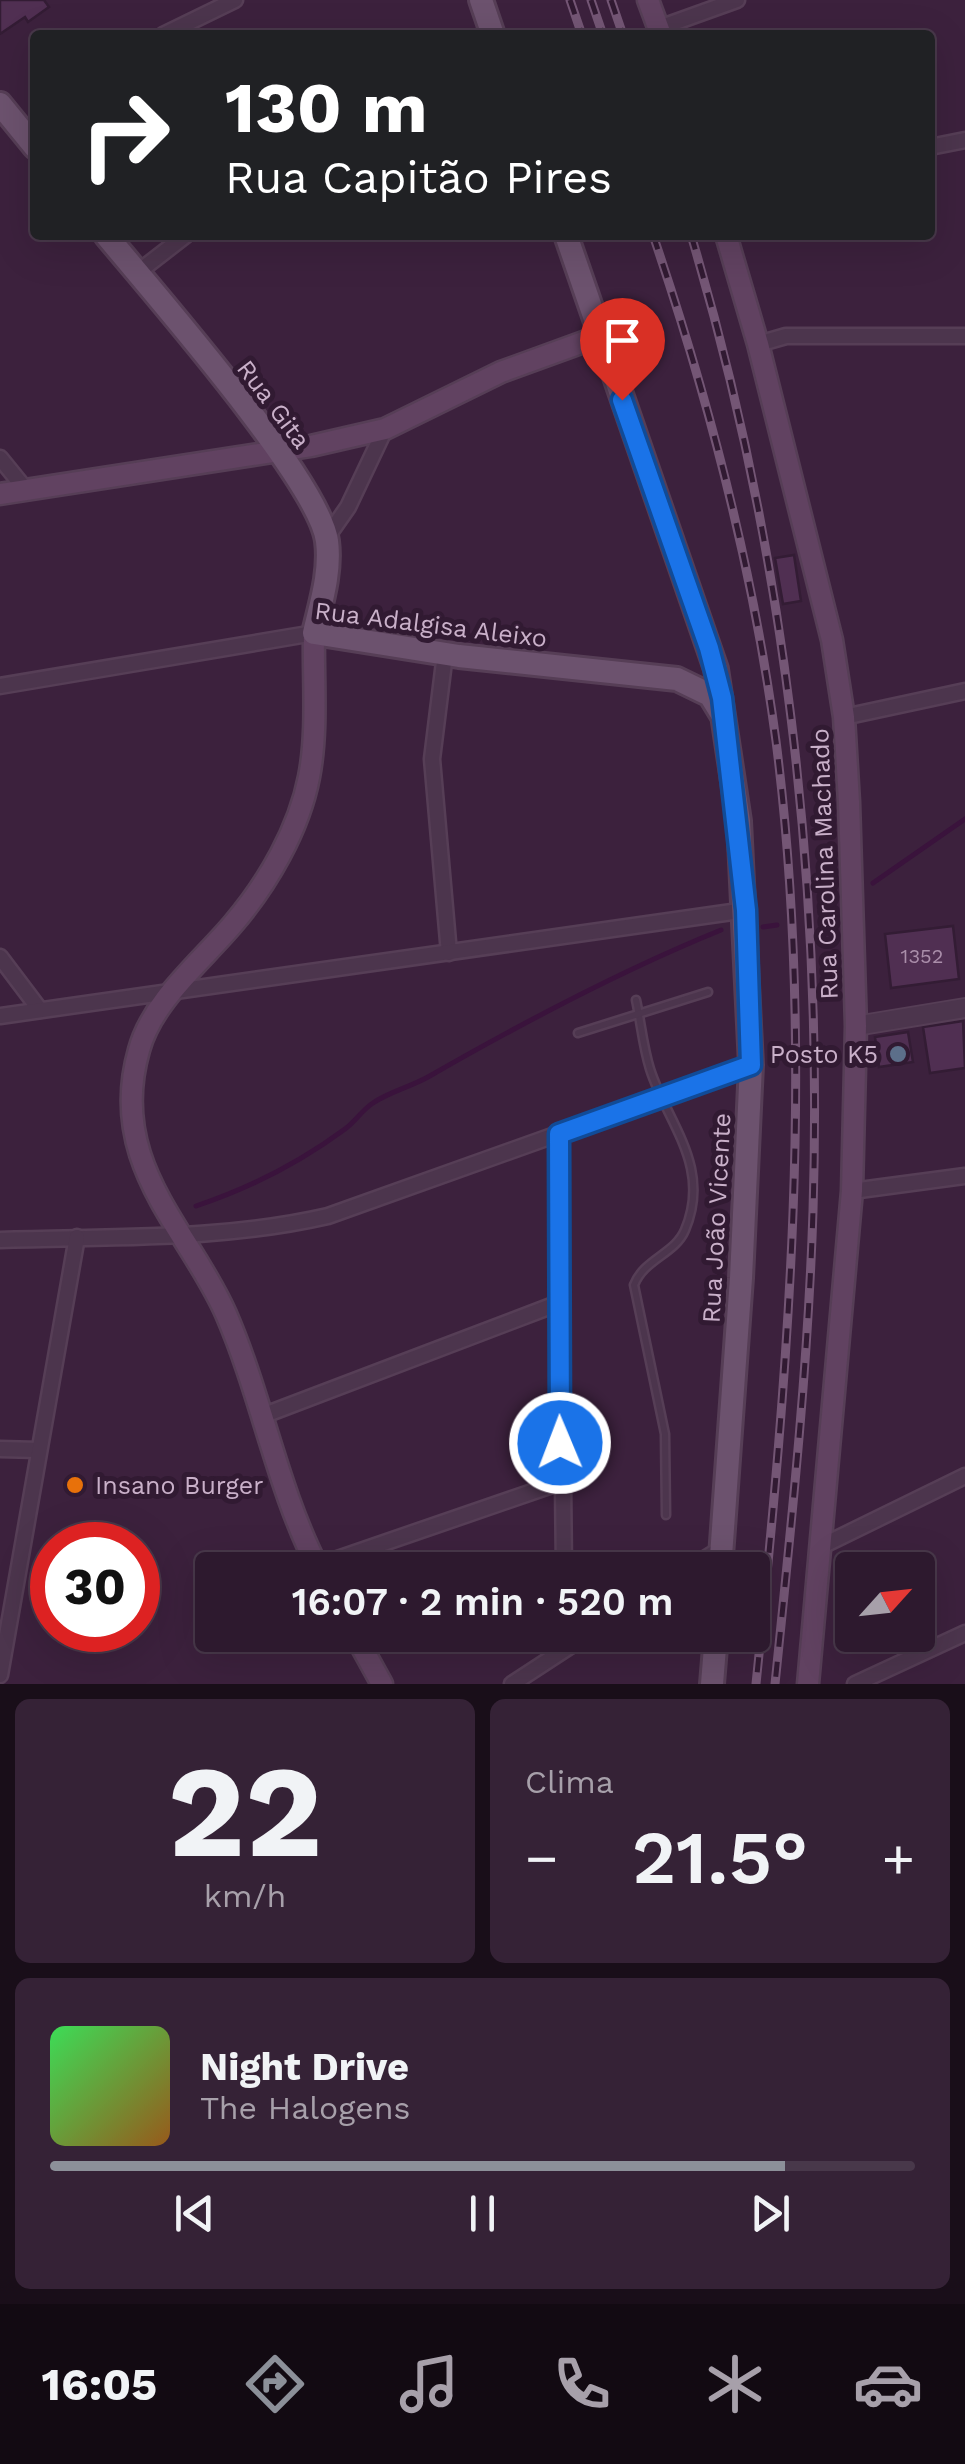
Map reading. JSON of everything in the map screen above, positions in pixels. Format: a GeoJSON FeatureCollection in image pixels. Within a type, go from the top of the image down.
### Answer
{"type":"FeatureCollection","features":[{"type":"Feature","properties":{"kind":"main road"},"geometry":{"type":"LineString","coordinates":[[481,0],[491,30]]}},
{"type":"Feature","properties":{"kind":"main road"},"geometry":{"type":"LineString","coordinates":[[648,0],[659,30]]}},
{"type":"Feature","properties":{"kind":"main road"},"geometry":{"type":"LineString","coordinates":[[0,104],[30,141]]}},
{"type":"Feature","properties":{"kind":"main road","name":"Rua Gita"},"geometry":{"type":"LineString","coordinates":[[110,240],[278,451],[316,512],[327,538]]}},
{"type":"Feature","properties":{"kind":"main road","name":"Rua João Vicente"},"geometry":{"type":"LineString","coordinates":[[568,240],[709,648],[722,698],[738,820],[746,910],[751,1065],[742,1278],[722,1552]]}},
{"type":"Feature","properties":{"kind":"main road","name":"Rua Carolina Machado"},"geometry":{"type":"LineString","coordinates":[[727,240],[758,344],[832,640],[844,717],[856,1026],[852,1191],[808,1684]]}},
{"type":"Feature","properties":{"kind":"main road"},"geometry":{"type":"LineString","coordinates":[[0,494],[278,451],[385,429],[501,372],[600,336]]}},
{"type":"Feature","properties":{"kind":"main road"},"geometry":{"type":"LineString","coordinates":[[312,1552],[277,1467],[220,1301],[141,1158],[132,1125],[130,1091],[139,1048],[150,1021],[235,922],[272,868],[300,810],[310,773],[314,633],[328,566],[327,538]]}},
{"type":"Feature","properties":{"kind":"main road","name":"Rua Adalgisa Aleixo"},"geometry":{"type":"LineString","coordinates":[[314,633],[446,654],[676,679],[710,695],[723,717]]}},
{"type":"Feature","properties":{"kind":"main road"},"geometry":{"type":"LineString","coordinates":[[676,679],[698,668],[709,648]]}},
{"type":"Feature","properties":{"kind":"main road"},"geometry":{"type":"LineString","coordinates":[[364,1652],[382,1684]]}},
{"type":"Feature","properties":{"kind":"main road"},"geometry":{"type":"LineString","coordinates":[[712,1684],[715,1652]]}},
{"type":"Feature","properties":{"kind":"street"},"geometry":{"type":"LineString","coordinates":[[173,30],[235,0]]}},
{"type":"Feature","properties":{"kind":"street"},"geometry":{"type":"LineString","coordinates":[[665,30],[737,0]]}},
{"type":"Feature","properties":{"kind":"street"},"geometry":{"type":"LineString","coordinates":[[935,145],[965,140]]}},
{"type":"Feature","properties":{"kind":"street"},"geometry":{"type":"LineString","coordinates":[[137,272],[179,240]]}},
{"type":"Feature","properties":{"kind":"street"},"geometry":{"type":"LineString","coordinates":[[600,336],[632,326]]}},
{"type":"Feature","properties":{"kind":"street"},"geometry":{"type":"LineString","coordinates":[[758,344],[786,336],[965,336]]}},
{"type":"Feature","properties":{"kind":"street"},"geometry":{"type":"LineString","coordinates":[[327,538],[348,507],[385,429]]}},
{"type":"Feature","properties":{"kind":"street"},"geometry":{"type":"LineString","coordinates":[[0,458],[26,490]]}},
{"type":"Feature","properties":{"kind":"street","name":"Rua Adalgisa Aleixo"},"geometry":{"type":"LineString","coordinates":[[0,686],[314,633]]}},
{"type":"Feature","properties":{"kind":"street"},"geometry":{"type":"LineString","coordinates":[[446,654],[432,759],[450,953]]}},
{"type":"Feature","properties":{"kind":"street"},"geometry":{"type":"LineString","coordinates":[[844,717],[965,691]]}},
{"type":"Feature","properties":{"kind":"street"},"geometry":{"type":"LineString","coordinates":[[0,1016],[746,910]]}},
{"type":"Feature","properties":{"kind":"street"},"geometry":{"type":"LineString","coordinates":[[0,957],[40,1010]]}},
{"type":"Feature","properties":{"kind":"street"},"geometry":{"type":"LineString","coordinates":[[856,1026],[965,1008]]}},
{"type":"Feature","properties":{"kind":"street"},"geometry":{"type":"LineString","coordinates":[[0,1240],[184,1238],[281,1227],[328,1216],[751,1065]]}},
{"type":"Feature","properties":{"kind":"street"},"geometry":{"type":"LineString","coordinates":[[559,1134],[563,1552]]}},
{"type":"Feature","properties":{"kind":"street"},"geometry":{"type":"LineString","coordinates":[[852,1191],[965,1176]]}},
{"type":"Feature","properties":{"kind":"street"},"geometry":{"type":"LineString","coordinates":[[0,1675],[76,1237]]}},
{"type":"Feature","properties":{"kind":"street"},"geometry":{"type":"LineString","coordinates":[[262,1416],[559,1303]]}},
{"type":"Feature","properties":{"kind":"street"},"geometry":{"type":"LineString","coordinates":[[0,1449],[38,1450]]}},
{"type":"Feature","properties":{"kind":"street"},"geometry":{"type":"LineString","coordinates":[[822,1546],[965,1476]]}},
{"type":"Feature","properties":{"kind":"street"},"geometry":{"type":"LineString","coordinates":[[363,1552],[561,1482]]}},
{"type":"Feature","properties":{"kind":"street"},"geometry":{"type":"LineString","coordinates":[[855,1684],[965,1633]]}},
{"type":"Feature","properties":{"kind":"street"},"geometry":{"type":"LineString","coordinates":[[512,1684],[553,1652]]}},
{"type":"Feature","properties":{"kind":"lane"},"geometry":{"type":"LineString","coordinates":[[578,1033],[708,992]]}},
{"type":"Feature","properties":{"kind":"lane"},"geometry":{"type":"LineString","coordinates":[[636,1000],[650,1069],[685,1141],[692,1174],[690,1216],[683,1236],[654,1258],[634,1285],[662,1418],[666,1515]]}},
{"type":"Feature","properties":{"kind":"building"},"geometry":{"type":"Polygon","coordinates":[[[0,0],[44,0],[49,7],[28,22],[25,17],[0,34],[0,0]]]}},
{"type":"Feature","properties":{"kind":"building"},"geometry":{"type":"Polygon","coordinates":[[[794,555],[801,601],[783,604],[775,558],[794,555]]]}},
{"type":"Feature","properties":{"kind":"building"},"geometry":{"type":"Polygon","coordinates":[[[953,926],[959,979],[891,988],[885,934],[953,926]]]}},
{"type":"Feature","properties":{"kind":"building"},"geometry":{"type":"Polygon","coordinates":[[[963,1021],[965,1068],[930,1073],[923,1027],[963,1021]]]}},
{"type":"Feature","properties":{"kind":"building"},"geometry":{"type":"Polygon","coordinates":[[[908,1032],[913,1062],[879,1067],[875,1037],[908,1032]]]}},
{"type":"Feature","properties":{"kind":"waterway"},"geometry":{"type":"LineString","coordinates":[[873,883],[965,819]]}},
{"type":"Feature","properties":{"kind":"waterway"},"geometry":{"type":"LineString","coordinates":[[763,927],[777,925]]}},
{"type":"Feature","properties":{"kind":"waterway"},"geometry":{"type":"LineString","coordinates":[[196,1206],[292,1164],[345,1129],[379,1099],[609,980],[721,930]]}},
{"type":"Feature","properties":{"kind":"railway"},"geometry":{"type":"LineString","coordinates":[[570,0],[580,30]]}},
{"type":"Feature","properties":{"kind":"railway"},"geometry":{"type":"LineString","coordinates":[[591,0],[601,30]]}},
{"type":"Feature","properties":{"kind":"railway"},"geometry":{"type":"LineString","coordinates":[[611,0],[621,30]]}},
{"type":"Feature","properties":{"kind":"railway"},"geometry":{"type":"LineString","coordinates":[[655,240],[693,359],[742,548],[776,741],[788,859],[796,1095],[793,1213],[778,1449],[756,1684]]}},
{"type":"Feature","properties":{"kind":"railway"},"geometry":{"type":"LineString","coordinates":[[692,240],[724,354],[774,595],[804,841],[814,1088],[811,1270],[775,1684]]}},
{"type":"Feature","properties":{"kind":"place","name":"Posto K5"},"geometry":{"type":"Point","coordinates":[898,1054]}},
{"type":"Feature","properties":{"kind":"place","name":"Insano Burger"},"geometry":{"type":"Point","coordinates":[75,1485]}},
{"type":"Feature","properties":{"kind":"route"},"geometry":{"type":"LineString","coordinates":[[560,1443],[559,1134],[751,1065],[746,910],[722,698],[709,648],[622,400]]}}]}
